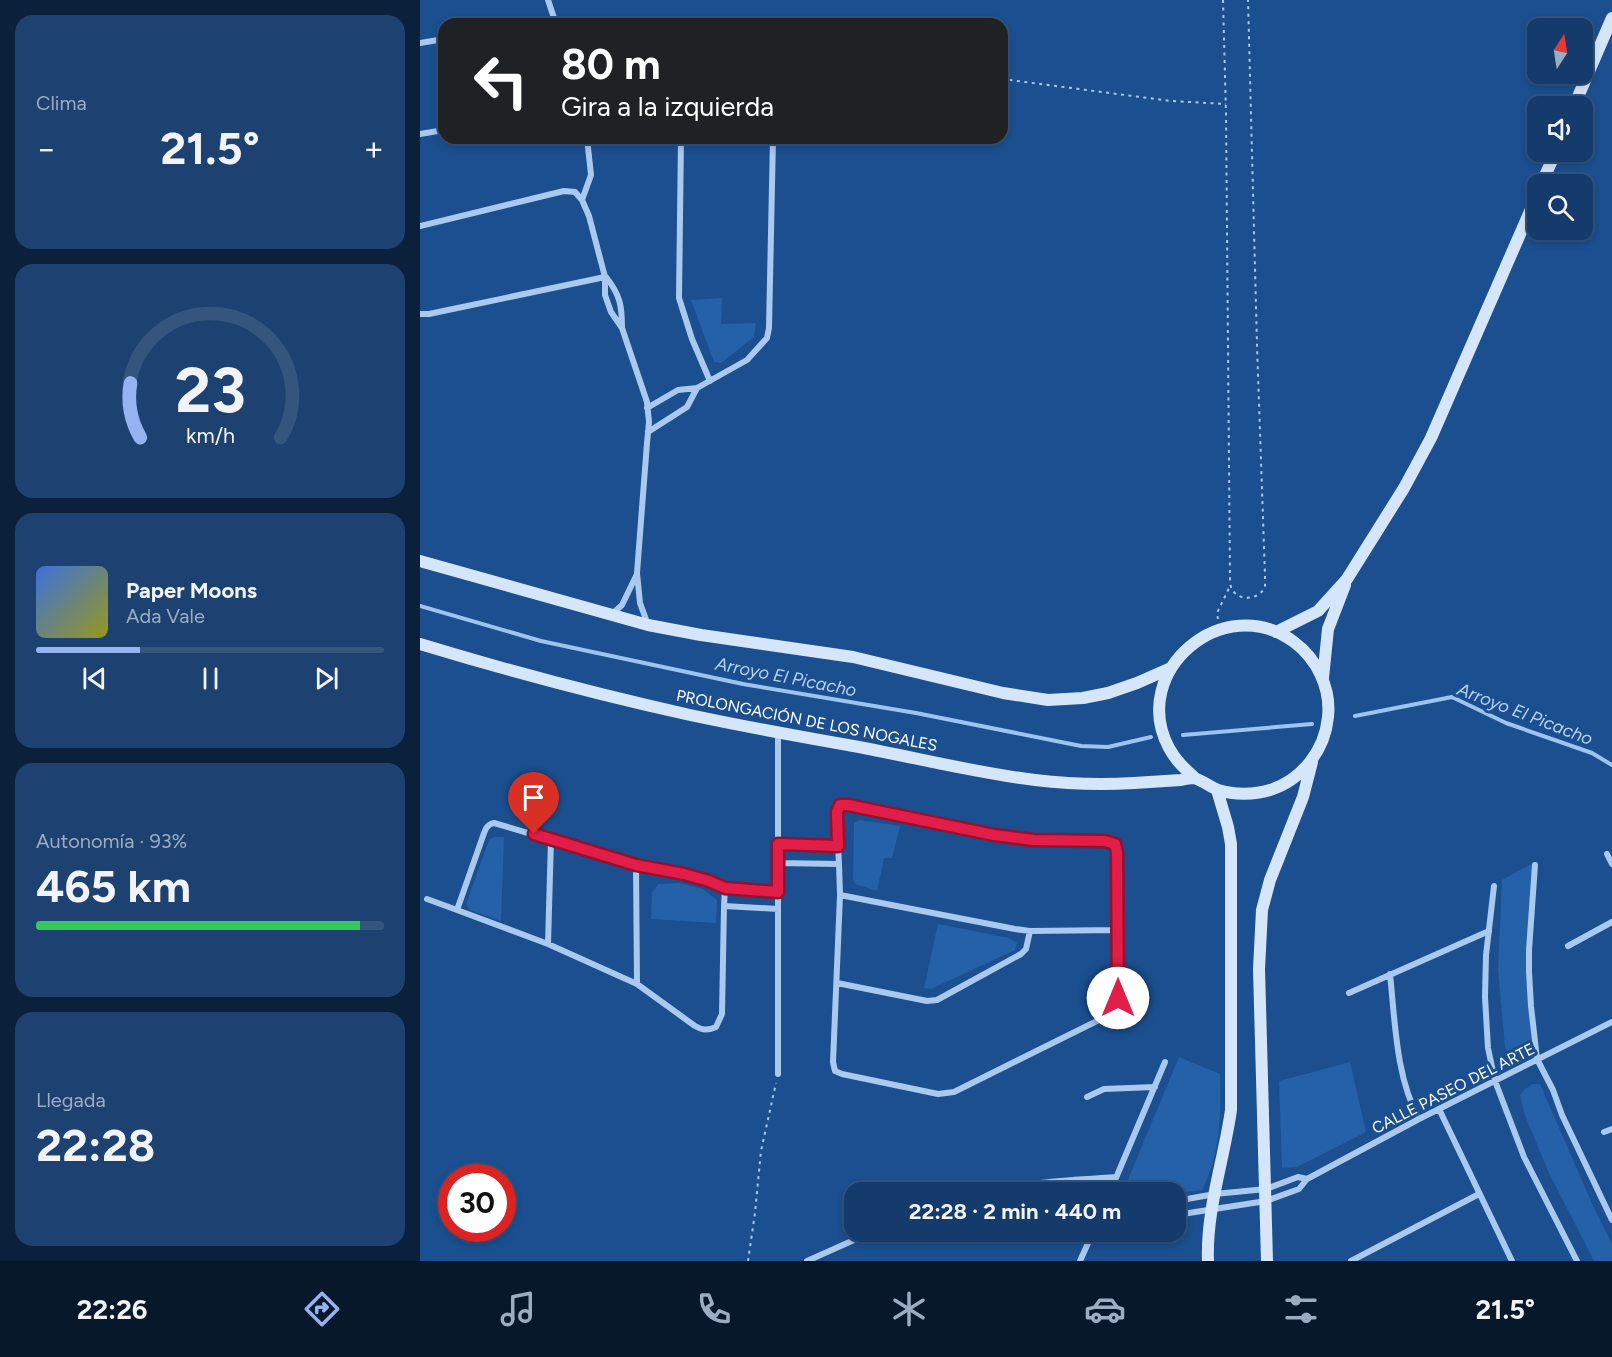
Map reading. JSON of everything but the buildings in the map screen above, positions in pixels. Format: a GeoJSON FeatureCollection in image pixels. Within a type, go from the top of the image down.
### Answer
{"type":"FeatureCollection","features":[{"type":"Feature","properties":{"kind":"main road"},"geometry":{"type":"LineString","coordinates":[[1578,96],[1612,18]]}},
{"type":"Feature","properties":{"kind":"main road"},"geometry":{"type":"LineString","coordinates":[[1276,632],[1318,611],[1347,579],[1404,488],[1431,438],[1527,218]]}},
{"type":"Feature","properties":{"kind":"main road"},"geometry":{"type":"LineString","coordinates":[[420,561],[648,625],[852,657],[1003,693],[1048,700],[1083,698],[1108,693],[1171,668]]}},
{"type":"Feature","properties":{"kind":"main road"},"geometry":{"type":"LineString","coordinates":[[1323,678],[1328,629],[1347,579]]}},
{"type":"Feature","properties":{"kind":"main road"},"geometry":{"type":"LineString","coordinates":[[1231,627],[1262,627],[1276,632],[1304,650],[1315,663],[1323,678],[1328,695],[1329,713],[1321,747],[1311,762],[1293,780],[1269,791],[1243,794],[1217,790],[1195,778],[1180,765],[1169,747],[1162,728],[1160,708],[1163,687],[1179,656],[1203,637],[1231,627]]}},
{"type":"Feature","properties":{"kind":"main road","name":"PROLONGACIÓN DE LOS NOGALES"},"geometry":{"type":"LineString","coordinates":[[420,644],[626,700],[778,732],[1035,780],[1093,784],[1195,778]]}},
{"type":"Feature","properties":{"kind":"main road"},"geometry":{"type":"LineString","coordinates":[[1267,1261],[1259,969],[1262,910],[1267,890],[1303,797],[1311,762]]}},
{"type":"Feature","properties":{"kind":"main road"},"geometry":{"type":"LineString","coordinates":[[1208,1261],[1208,1236],[1231,1110],[1231,844],[1217,790]]}},
{"type":"Feature","properties":{"kind":"street"},"geometry":{"type":"LineString","coordinates":[[548,0],[554,18]]}},
{"type":"Feature","properties":{"kind":"street"},"geometry":{"type":"LineString","coordinates":[[420,44],[438,40]]}},
{"type":"Feature","properties":{"kind":"street"},"geometry":{"type":"LineString","coordinates":[[420,134],[438,131]]}},
{"type":"Feature","properties":{"kind":"street"},"geometry":{"type":"LineString","coordinates":[[582,200],[591,175],[588,144]]}},
{"type":"Feature","properties":{"kind":"street"},"geometry":{"type":"LineString","coordinates":[[681,144],[679,298],[692,339],[710,381]]}},
{"type":"Feature","properties":{"kind":"street"},"geometry":{"type":"LineString","coordinates":[[647,408],[678,390],[697,388],[747,360],[767,338],[773,144]]}},
{"type":"Feature","properties":{"kind":"street"},"geometry":{"type":"LineString","coordinates":[[420,226],[564,191],[575,192],[582,200],[589,216],[605,277],[605,295],[611,312],[622,328],[647,402],[648,432],[637,573],[640,603],[648,625]]}},
{"type":"Feature","properties":{"kind":"street"},"geometry":{"type":"LineString","coordinates":[[420,314],[605,277]]}},
{"type":"Feature","properties":{"kind":"street"},"geometry":{"type":"LineString","coordinates":[[605,277],[616,291],[622,308],[622,328]]}},
{"type":"Feature","properties":{"kind":"street"},"geometry":{"type":"LineString","coordinates":[[648,432],[687,407],[697,388]]}},
{"type":"Feature","properties":{"kind":"street"},"geometry":{"type":"LineString","coordinates":[[611,615],[622,605],[637,573]]}},
{"type":"Feature","properties":{"kind":"street"},"geometry":{"type":"LineString","coordinates":[[778,732],[778,1074]]}},
{"type":"Feature","properties":{"kind":"street"},"geometry":{"type":"LineString","coordinates":[[840,805],[994,835],[1033,840],[1105,841],[1115,844],[1117,852],[1117,1008],[1109,1015],[954,1092],[938,1094],[835,1071],[833,1062],[840,895],[838,846],[837,812],[840,805]]}},
{"type":"Feature","properties":{"kind":"street"},"geometry":{"type":"LineString","coordinates":[[457,910],[486,828],[490,824],[500,824],[636,865],[684,874],[725,888],[778,892]]}},
{"type":"Feature","properties":{"kind":"street"},"geometry":{"type":"LineString","coordinates":[[548,944],[550,839]]}},
{"type":"Feature","properties":{"kind":"street"},"geometry":{"type":"LineString","coordinates":[[778,844],[838,846]]}},
{"type":"Feature","properties":{"kind":"street"},"geometry":{"type":"LineString","coordinates":[[1607,854],[1612,864]]}},
{"type":"Feature","properties":{"kind":"street"},"geometry":{"type":"LineString","coordinates":[[778,863],[839,864]]}},
{"type":"Feature","properties":{"kind":"street"},"geometry":{"type":"LineString","coordinates":[[636,865],[637,984]]}},
{"type":"Feature","properties":{"kind":"street"},"geometry":{"type":"LineString","coordinates":[[1535,865],[1529,972],[1538,1059],[1612,1220]]}},
{"type":"Feature","properties":{"kind":"street"},"geometry":{"type":"LineString","coordinates":[[1494,886],[1486,955],[1485,997],[1488,1048],[1495,1081],[1524,1157],[1577,1261]]}},
{"type":"Feature","properties":{"kind":"street"},"geometry":{"type":"LineString","coordinates":[[427,899],[548,944],[637,984],[695,1026],[702,1030],[709,1030],[716,1027],[723,1014],[725,888]]}},
{"type":"Feature","properties":{"kind":"street"},"geometry":{"type":"LineString","coordinates":[[840,895],[1030,931],[1117,930]]}},
{"type":"Feature","properties":{"kind":"street"},"geometry":{"type":"LineString","coordinates":[[724,906],[778,909]]}},
{"type":"Feature","properties":{"kind":"street"},"geometry":{"type":"LineString","coordinates":[[1568,946],[1612,922]]}},
{"type":"Feature","properties":{"kind":"street"},"geometry":{"type":"LineString","coordinates":[[837,982],[927,1001],[937,1000],[1022,954],[1026,949],[1030,931]]}},
{"type":"Feature","properties":{"kind":"street"},"geometry":{"type":"LineString","coordinates":[[1349,993],[1489,931]]}},
{"type":"Feature","properties":{"kind":"street"},"geometry":{"type":"LineString","coordinates":[[1390,974],[1399,1050],[1406,1086],[1411,1104],[1419,1119]]}},
{"type":"Feature","properties":{"kind":"street","name":"CALLE PASEO DEL ARTE"},"geometry":{"type":"LineString","coordinates":[[1186,1214],[1212,1210],[1266,1195],[1299,1189],[1307,1179],[1419,1119],[1612,1022]]}},
{"type":"Feature","properties":{"kind":"street"},"geometry":{"type":"LineString","coordinates":[[1114,1182],[1165,1062]]}},
{"type":"Feature","properties":{"kind":"street"},"geometry":{"type":"LineString","coordinates":[[1087,1097],[1104,1089],[1155,1087]]}},
{"type":"Feature","properties":{"kind":"street"},"geometry":{"type":"LineString","coordinates":[[1439,1109],[1512,1261]]}},
{"type":"Feature","properties":{"kind":"street"},"geometry":{"type":"LineString","coordinates":[[1604,1132],[1612,1129]]}},
{"type":"Feature","properties":{"kind":"street","name":"CALLE PASEO DEL ARTE"},"geometry":{"type":"LineString","coordinates":[[1186,1199],[1215,1194],[1266,1195],[1298,1177],[1307,1179]]}},
{"type":"Feature","properties":{"kind":"street"},"geometry":{"type":"LineString","coordinates":[[1044,1182],[1116,1178]]}},
{"type":"Feature","properties":{"kind":"street"},"geometry":{"type":"LineString","coordinates":[[1351,1261],[1479,1194]]}},
{"type":"Feature","properties":{"kind":"street"},"geometry":{"type":"LineString","coordinates":[[807,1261],[850,1242]]}},
{"type":"Feature","properties":{"kind":"street"},"geometry":{"type":"LineString","coordinates":[[1080,1261],[1089,1242]]}},
{"type":"Feature","properties":{"kind":"path"},"geometry":{"type":"LineString","coordinates":[[1220,630],[1217,613],[1230,586],[1223,0]]}},
{"type":"Feature","properties":{"kind":"path"},"geometry":{"type":"LineString","coordinates":[[1230,586],[1235,594],[1245,598],[1255,597],[1265,585],[1248,0]]}},
{"type":"Feature","properties":{"kind":"path"},"geometry":{"type":"LineString","coordinates":[[1008,80],[1171,101],[1226,104]]}},
{"type":"Feature","properties":{"kind":"path"},"geometry":{"type":"LineString","coordinates":[[748,1261],[761,1151],[778,1074]]}},
{"type":"Feature","properties":{"kind":"shaded area"},"geometry":{"type":"Polygon","coordinates":[[[722,298],[721,324],[756,323],[754,337],[721,363],[714,362],[691,300],[722,298]]]}},
{"type":"Feature","properties":{"kind":"shaded area"},"geometry":{"type":"Polygon","coordinates":[[[859,820],[900,826],[892,858],[884,858],[877,891],[855,884],[853,880],[854,823],[859,820]]]}},
{"type":"Feature","properties":{"kind":"shaded area"},"geometry":{"type":"Polygon","coordinates":[[[494,837],[504,837],[501,921],[470,910],[466,904],[489,840],[494,837]]]}},
{"type":"Feature","properties":{"kind":"shaded area"},"geometry":{"type":"Polygon","coordinates":[[[1533,863],[1526,971],[1532,1051],[1524,1060],[1510,1058],[1505,1047],[1498,970],[1502,880],[1533,863]]]}},
{"type":"Feature","properties":{"kind":"shaded area"},"geometry":{"type":"Polygon","coordinates":[[[680,883],[703,889],[717,900],[716,923],[651,919],[652,893],[658,884],[680,883]]]}},
{"type":"Feature","properties":{"kind":"shaded area"},"geometry":{"type":"Polygon","coordinates":[[[938,924],[1009,938],[1017,943],[1015,950],[931,989],[924,988],[938,924]]]}},
{"type":"Feature","properties":{"kind":"shaded area"},"geometry":{"type":"Polygon","coordinates":[[[1179,1057],[1220,1074],[1216,1148],[1213,1163],[1202,1190],[1186,1192],[1186,1182],[1127,1182],[1179,1057]]]}},
{"type":"Feature","properties":{"kind":"shaded area"},"geometry":{"type":"Polygon","coordinates":[[[1350,1062],[1366,1132],[1297,1167],[1282,1168],[1279,1081],[1350,1062]]]}},
{"type":"Feature","properties":{"kind":"shaded area"},"geometry":{"type":"Polygon","coordinates":[[[1533,1084],[1540,1084],[1612,1244],[1612,1261],[1594,1261],[1548,1171],[1524,1113],[1520,1095],[1533,1084]]]}},
{"type":"Feature","properties":{"kind":"waterway","name":"Arroyo El Picacho"},"geometry":{"type":"LineString","coordinates":[[420,606],[541,641],[743,684],[916,713],[1081,746],[1108,747],[1151,737]]}},
{"type":"Feature","properties":{"kind":"waterway","name":"Arroyo El Picacho"},"geometry":{"type":"LineString","coordinates":[[1355,716],[1452,697],[1506,723],[1592,753],[1612,765]]}},
{"type":"Feature","properties":{"kind":"waterway","name":"Arroyo El Picacho"},"geometry":{"type":"LineString","coordinates":[[1183,735],[1312,724]]}},
{"type":"Feature","properties":{"kind":"route"},"geometry":{"type":"LineString","coordinates":[[534,834],[636,865],[709,881],[725,888],[778,892],[778,844],[838,846],[837,812],[840,805],[994,835],[1033,840],[1105,841],[1115,844],[1117,852],[1118,998]]}}]}
